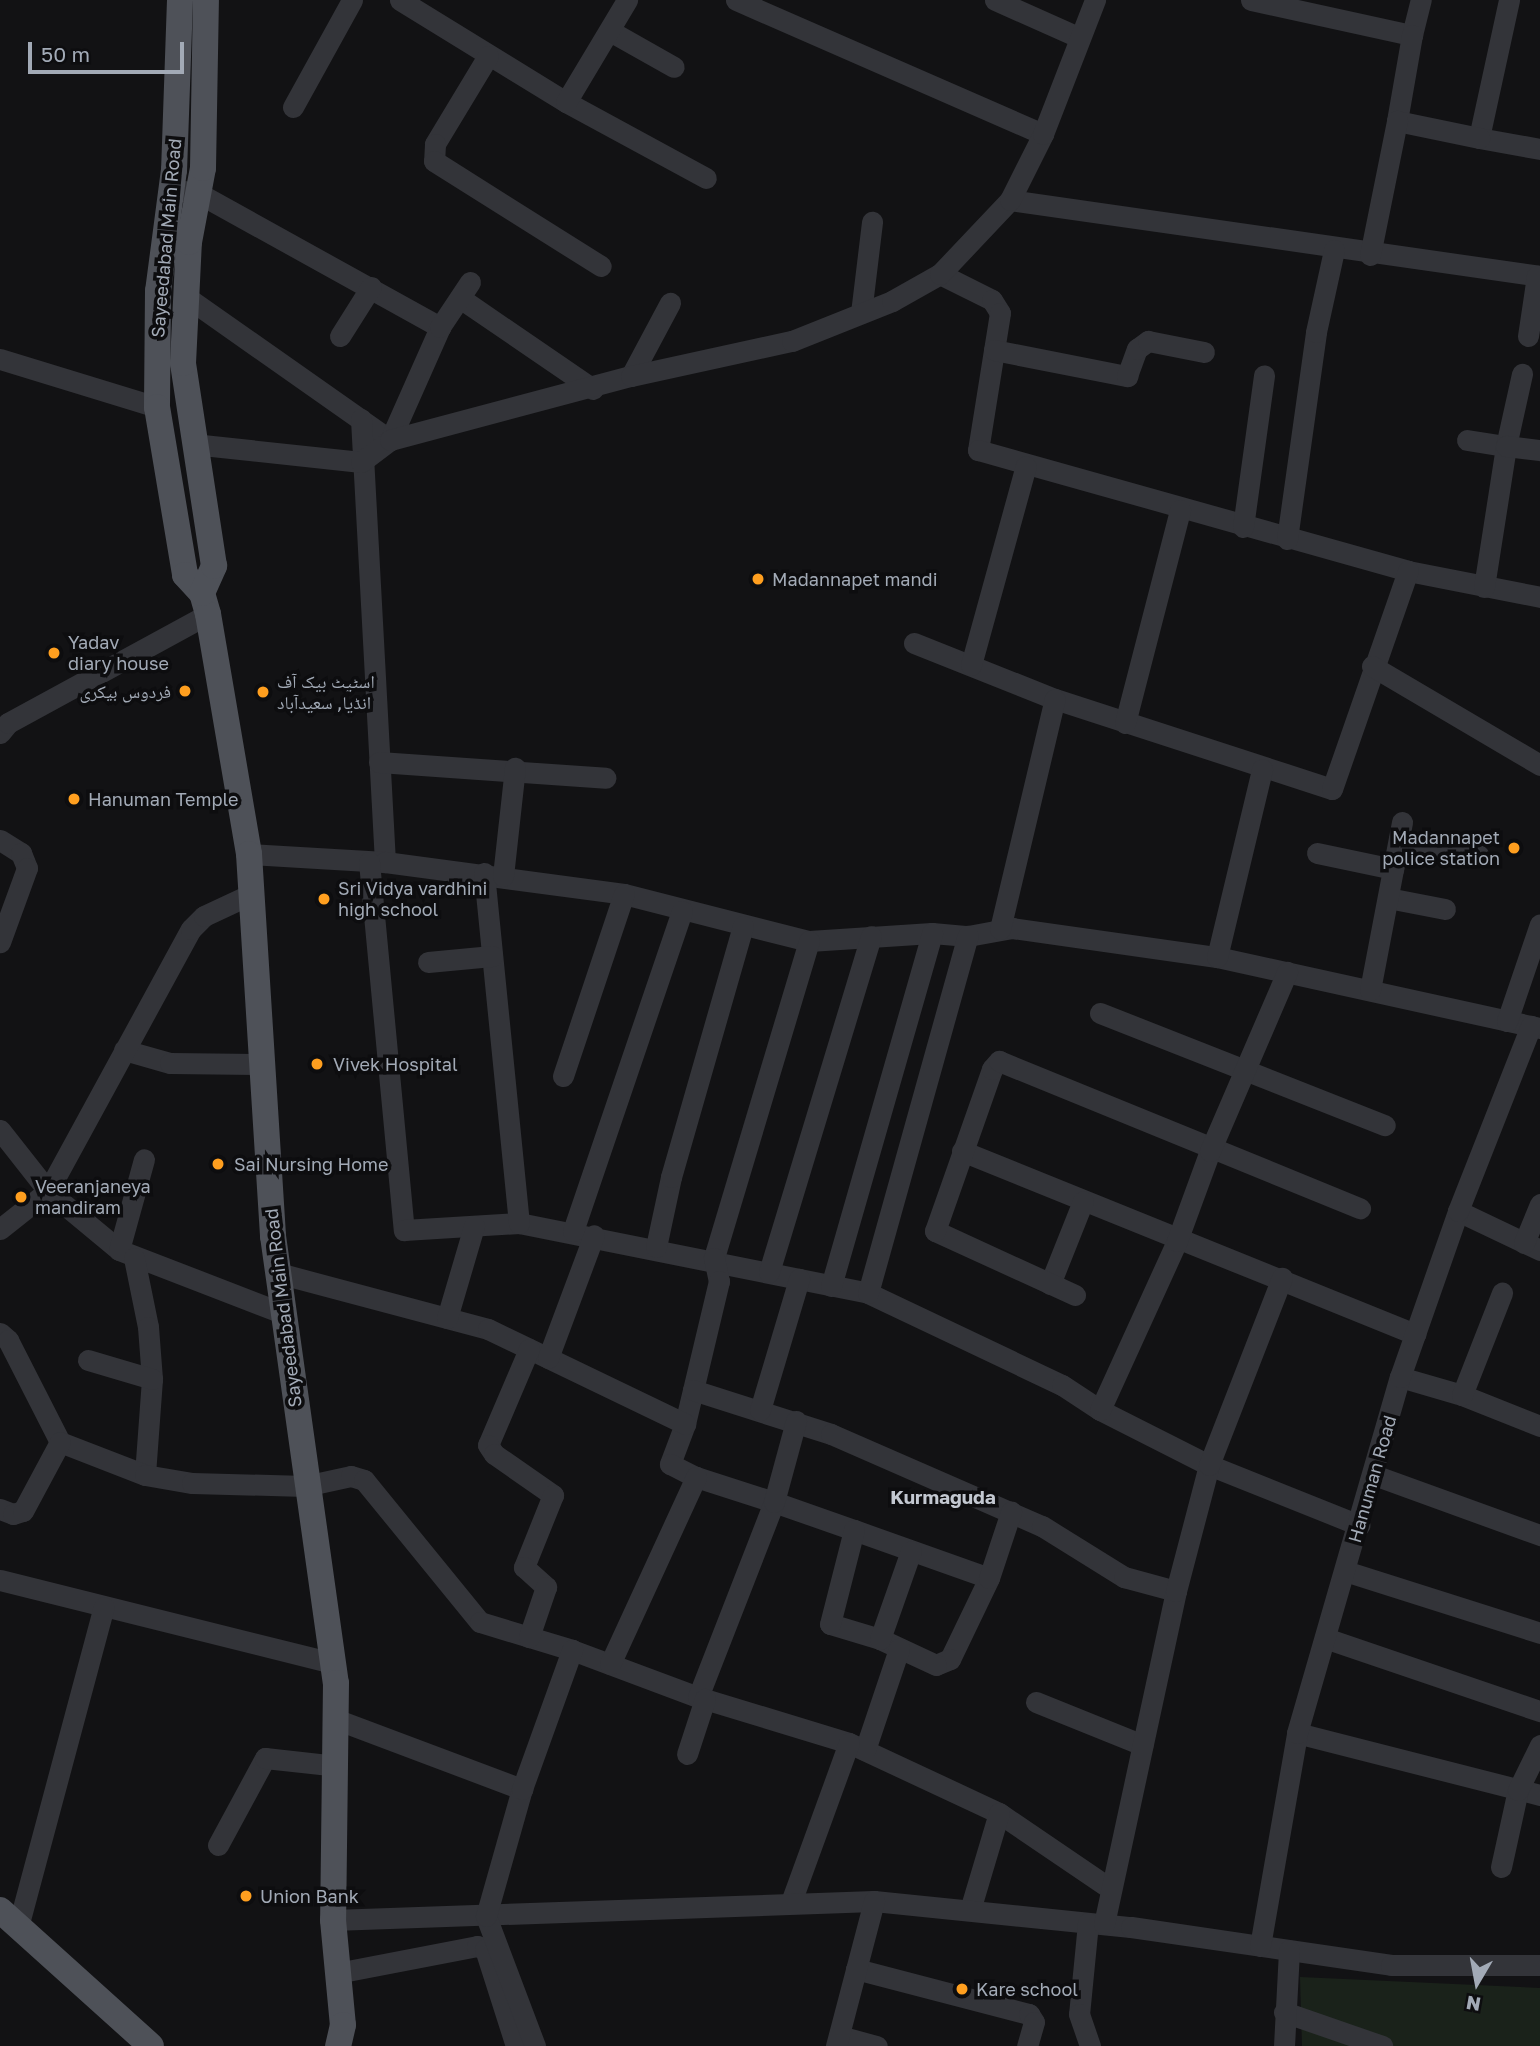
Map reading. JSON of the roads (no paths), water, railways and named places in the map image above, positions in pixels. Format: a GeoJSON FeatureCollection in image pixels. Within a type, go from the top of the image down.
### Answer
{"type":"FeatureCollection","features":[{"type":"Feature","properties":{"kind":"main road","name":"Sayeedabad Main Road"},"geometry":{"type":"LineString","coordinates":[[180,0],[172,189],[158,290],[157,407],[185,575],[205,604]]}},
{"type":"Feature","properties":{"kind":"main road","name":"Sayeedabad Main Road"},"geometry":{"type":"LineString","coordinates":[[206,0],[203,168],[185,296],[183,363],[214,566],[205,604],[249,854],[260,1064],[282,1313],[305,1486],[333,1663],[338,1720],[333,1920],[345,2039]]}},
{"type":"Feature","properties":{"kind":"main road"},"geometry":{"type":"LineString","coordinates":[[9,1918],[150,2046]]}},
{"type":"Feature","properties":{"kind":"street"},"geometry":{"type":"LineString","coordinates":[[293,107],[352,0]]}},
{"type":"Feature","properties":{"kind":"street"},"geometry":{"type":"LineString","coordinates":[[400,0],[566,102],[706,178]]}},
{"type":"Feature","properties":{"kind":"street"},"geometry":{"type":"LineString","coordinates":[[566,102],[626,0]]}},
{"type":"Feature","properties":{"kind":"street"},"geometry":{"type":"LineString","coordinates":[[736,0],[1043,134]]}},
{"type":"Feature","properties":{"kind":"street"},"geometry":{"type":"LineString","coordinates":[[995,0],[1078,37]]}},
{"type":"Feature","properties":{"kind":"street"},"geometry":{"type":"LineString","coordinates":[[194,444],[360,462],[390,440],[593,389],[631,376],[792,341],[861,313],[940,274],[1010,200],[1043,134],[1078,37],[1095,0]]}},
{"type":"Feature","properties":{"kind":"street"},"geometry":{"type":"LineString","coordinates":[[1251,0],[1412,35]]}},
{"type":"Feature","properties":{"kind":"street"},"geometry":{"type":"LineString","coordinates":[[1370,255],[1421,0]]}},
{"type":"Feature","properties":{"kind":"street"},"geometry":{"type":"LineString","coordinates":[[1479,138],[1509,0]]}},
{"type":"Feature","properties":{"kind":"street"},"geometry":{"type":"LineString","coordinates":[[610,31],[674,67]]}},
{"type":"Feature","properties":{"kind":"street"},"geometry":{"type":"LineString","coordinates":[[488,56],[435,144],[434,162],[601,265]]}},
{"type":"Feature","properties":{"kind":"street"},"geometry":{"type":"LineString","coordinates":[[1396,121],[1540,149]]}},
{"type":"Feature","properties":{"kind":"street"},"geometry":{"type":"LineString","coordinates":[[172,189],[198,193],[440,327]]}},
{"type":"Feature","properties":{"kind":"street"},"geometry":{"type":"LineString","coordinates":[[1010,200],[1334,250],[1538,276],[1528,336]]}},
{"type":"Feature","properties":{"kind":"street"},"geometry":{"type":"LineString","coordinates":[[861,313],[872,222]]}},
{"type":"Feature","properties":{"kind":"street"},"geometry":{"type":"LineString","coordinates":[[1287,539],[1316,332],[1334,250]]}},
{"type":"Feature","properties":{"kind":"street"},"geometry":{"type":"LineString","coordinates":[[940,274],[997,304],[994,350],[976,443],[986,454],[1180,510],[1408,571],[1540,597]]}},
{"type":"Feature","properties":{"kind":"street"},"geometry":{"type":"LineString","coordinates":[[340,335],[371,287]]}},
{"type":"Feature","properties":{"kind":"street"},"geometry":{"type":"LineString","coordinates":[[390,440],[440,327],[465,290],[593,389]]}},
{"type":"Feature","properties":{"kind":"street"},"geometry":{"type":"LineString","coordinates":[[185,296],[390,440]]}},
{"type":"Feature","properties":{"kind":"street"},"geometry":{"type":"LineString","coordinates":[[631,376],[670,303]]}},
{"type":"Feature","properties":{"kind":"street"},"geometry":{"type":"LineString","coordinates":[[994,350],[1127,376],[1137,349],[1148,341],[1205,352]]}},
{"type":"Feature","properties":{"kind":"street"},"geometry":{"type":"LineString","coordinates":[[0,359],[157,407]]}},
{"type":"Feature","properties":{"kind":"street"},"geometry":{"type":"LineString","coordinates":[[1484,587],[1506,446],[1522,374]]}},
{"type":"Feature","properties":{"kind":"street"},"geometry":{"type":"LineString","coordinates":[[1243,527],[1264,375]]}},
{"type":"Feature","properties":{"kind":"street"},"geometry":{"type":"LineString","coordinates":[[361,419],[360,462],[379,762],[377,862],[404,1230],[519,1223],[714,1258],[868,1293],[1062,1385],[1100,1410],[1209,1465],[1359,1525]]}},
{"type":"Feature","properties":{"kind":"street"},"geometry":{"type":"LineString","coordinates":[[1467,440],[1540,450]]}},
{"type":"Feature","properties":{"kind":"street"},"geometry":{"type":"LineString","coordinates":[[971,665],[1026,466]]}},
{"type":"Feature","properties":{"kind":"street"},"geometry":{"type":"LineString","coordinates":[[1125,723],[1180,510]]}},
{"type":"Feature","properties":{"kind":"street"},"geometry":{"type":"LineString","coordinates":[[914,643],[1055,699],[1262,769],[1332,789],[1372,666],[1408,571]]}},
{"type":"Feature","properties":{"kind":"street"},"geometry":{"type":"LineString","coordinates":[[3,725],[205,604]]}},
{"type":"Feature","properties":{"kind":"street"},"geometry":{"type":"LineString","coordinates":[[1372,666],[1540,765]]}},
{"type":"Feature","properties":{"kind":"street"},"geometry":{"type":"LineString","coordinates":[[1000,929],[1055,699]]}},
{"type":"Feature","properties":{"kind":"street"},"geometry":{"type":"LineString","coordinates":[[379,762],[515,768],[605,778]]}},
{"type":"Feature","properties":{"kind":"street"},"geometry":{"type":"LineString","coordinates":[[515,768],[494,874],[492,956],[519,1223]]}},
{"type":"Feature","properties":{"kind":"street"},"geometry":{"type":"LineString","coordinates":[[1217,957],[1262,769]]}},
{"type":"Feature","properties":{"kind":"street"},"geometry":{"type":"LineString","coordinates":[[1370,990],[1401,830],[1478,855]]}},
{"type":"Feature","properties":{"kind":"street"},"geometry":{"type":"LineString","coordinates":[[0,840],[21,853],[27,868],[0,942]]}},
{"type":"Feature","properties":{"kind":"street"},"geometry":{"type":"LineString","coordinates":[[1317,853],[1393,869]]}},
{"type":"Feature","properties":{"kind":"street"},"geometry":{"type":"LineString","coordinates":[[249,854],[377,862],[494,874],[624,894],[682,911],[809,941],[932,933],[968,936],[1000,929],[1217,957],[1535,1027]]}},
{"type":"Feature","properties":{"kind":"street"},"geometry":{"type":"LineString","coordinates":[[0,1229],[48,1191],[191,929],[204,916],[251,894]]}},
{"type":"Feature","properties":{"kind":"street"},"geometry":{"type":"LineString","coordinates":[[563,1076],[624,894]]}},
{"type":"Feature","properties":{"kind":"street"},"geometry":{"type":"LineString","coordinates":[[1388,898],[1445,909]]}},
{"type":"Feature","properties":{"kind":"street"},"geometry":{"type":"LineString","coordinates":[[529,1637],[546,1587],[524,1567],[553,1494],[494,1454],[488,1445],[538,1353],[583,1233],[682,911]]}},
{"type":"Feature","properties":{"kind":"street"},"geometry":{"type":"LineString","coordinates":[[1507,1021],[1540,924]]}},
{"type":"Feature","properties":{"kind":"street"},"geometry":{"type":"LineString","coordinates":[[656,1247],[671,1177],[743,926]]}},
{"type":"Feature","properties":{"kind":"street"},"geometry":{"type":"LineString","coordinates":[[831,1286],[932,933]]}},
{"type":"Feature","properties":{"kind":"street"},"geometry":{"type":"LineString","coordinates":[[769,1272],[870,936]]}},
{"type":"Feature","properties":{"kind":"street"},"geometry":{"type":"LineString","coordinates":[[868,1293],[968,936]]}},
{"type":"Feature","properties":{"kind":"street"},"geometry":{"type":"LineString","coordinates":[[809,941],[714,1258],[719,1281],[685,1424],[670,1464],[696,1477],[989,1578]]}},
{"type":"Feature","properties":{"kind":"street"},"geometry":{"type":"LineString","coordinates":[[428,962],[492,956]]}},
{"type":"Feature","properties":{"kind":"street"},"geometry":{"type":"LineString","coordinates":[[1100,1410],[1177,1241],[1210,1151],[1287,972]]}},
{"type":"Feature","properties":{"kind":"street"},"geometry":{"type":"LineString","coordinates":[[1100,1013],[1385,1125]]}},
{"type":"Feature","properties":{"kind":"street","name":"Hanuman Road"},"geometry":{"type":"LineString","coordinates":[[1260,1946],[1297,1732],[1374,1475],[1400,1377],[1458,1211],[1535,1027]]}},
{"type":"Feature","properties":{"kind":"street"},"geometry":{"type":"LineString","coordinates":[[124,1050],[170,1063],[260,1064]]}},
{"type":"Feature","properties":{"kind":"street"},"geometry":{"type":"LineString","coordinates":[[1075,1295],[935,1231],[992,1069],[999,1061],[1210,1151],[1360,1208]]}},
{"type":"Feature","properties":{"kind":"street"},"geometry":{"type":"LineString","coordinates":[[0,1130],[48,1191],[127,1254],[282,1313]]}},
{"type":"Feature","properties":{"kind":"street"},"geometry":{"type":"LineString","coordinates":[[962,1151],[1177,1241],[1282,1278],[1416,1334]]}},
{"type":"Feature","properties":{"kind":"street"},"geometry":{"type":"LineString","coordinates":[[144,1159],[127,1254],[148,1327],[152,1379],[145,1475]]}},
{"type":"Feature","properties":{"kind":"street"},"geometry":{"type":"LineString","coordinates":[[1050,1284],[1083,1201]]}},
{"type":"Feature","properties":{"kind":"street"},"geometry":{"type":"LineString","coordinates":[[1458,1211],[1532,1246],[1540,1204]]}},
{"type":"Feature","properties":{"kind":"street"},"geometry":{"type":"LineString","coordinates":[[447,1318],[474,1226]]}},
{"type":"Feature","properties":{"kind":"street"},"geometry":{"type":"LineString","coordinates":[[278,1273],[488,1329],[685,1424]]}},
{"type":"Feature","properties":{"kind":"street"},"geometry":{"type":"LineString","coordinates":[[1090,2046],[1079,2014],[1096,1923],[1111,1889],[1176,1591],[1209,1465],[1282,1278]]}},
{"type":"Feature","properties":{"kind":"street"},"geometry":{"type":"LineString","coordinates":[[760,1410],[799,1279]]}},
{"type":"Feature","properties":{"kind":"street"},"geometry":{"type":"LineString","coordinates":[[1462,1395],[1502,1293]]}},
{"type":"Feature","properties":{"kind":"street"},"geometry":{"type":"LineString","coordinates":[[0,1333],[8,1340],[60,1442],[145,1475],[192,1483],[305,1486],[351,1476],[363,1480],[480,1622],[572,1650],[701,1698],[857,1746],[999,1813],[1111,1889]]}},
{"type":"Feature","properties":{"kind":"street"},"geometry":{"type":"LineString","coordinates":[[88,1360],[152,1379]]}},
{"type":"Feature","properties":{"kind":"street"},"geometry":{"type":"LineString","coordinates":[[1400,1377],[1462,1395],[1540,1426]]}},
{"type":"Feature","properties":{"kind":"street"},"geometry":{"type":"LineString","coordinates":[[693,1390],[796,1420],[1042,1526],[1124,1577],[1176,1591]]}},
{"type":"Feature","properties":{"kind":"street"},"geometry":{"type":"LineString","coordinates":[[687,1754],[701,1698],[774,1502],[796,1420]]}},
{"type":"Feature","properties":{"kind":"street"},"geometry":{"type":"LineString","coordinates":[[0,1509],[13,1514],[23,1511],[60,1442]]}},
{"type":"Feature","properties":{"kind":"street"},"geometry":{"type":"LineString","coordinates":[[1374,1475],[1540,1535]]}},
{"type":"Feature","properties":{"kind":"street"},"geometry":{"type":"LineString","coordinates":[[610,1664],[696,1477]]}},
{"type":"Feature","properties":{"kind":"street"},"geometry":{"type":"LineString","coordinates":[[854,1530],[828,1620],[833,1626],[880,1639],[936,1665],[950,1660],[989,1578],[1011,1512]]}},
{"type":"Feature","properties":{"kind":"street"},"geometry":{"type":"LineString","coordinates":[[880,1639],[911,1551]]}},
{"type":"Feature","properties":{"kind":"street"},"geometry":{"type":"LineString","coordinates":[[1345,1572],[1540,1633]]}},
{"type":"Feature","properties":{"kind":"street"},"geometry":{"type":"LineString","coordinates":[[0,1580],[333,1663]]}},
{"type":"Feature","properties":{"kind":"street"},"geometry":{"type":"LineString","coordinates":[[9,1918],[104,1607]]}},
{"type":"Feature","properties":{"kind":"street"},"geometry":{"type":"LineString","coordinates":[[1325,1638],[1540,1711]]}},
{"type":"Feature","properties":{"kind":"street"},"geometry":{"type":"LineString","coordinates":[[791,1902],[900,1649]]}},
{"type":"Feature","properties":{"kind":"street"},"geometry":{"type":"LineString","coordinates":[[535,2046],[486,1916],[522,1789],[572,1650]]}},
{"type":"Feature","properties":{"kind":"street"},"geometry":{"type":"LineString","coordinates":[[1037,1702],[1143,1745]]}},
{"type":"Feature","properties":{"kind":"street"},"geometry":{"type":"LineString","coordinates":[[338,1720],[522,1789]]}},
{"type":"Feature","properties":{"kind":"street"},"geometry":{"type":"LineString","coordinates":[[1297,1732],[1540,1795]]}},
{"type":"Feature","properties":{"kind":"street"},"geometry":{"type":"LineString","coordinates":[[1501,1867],[1518,1790],[1540,1745]]}},
{"type":"Feature","properties":{"kind":"street"},"geometry":{"type":"LineString","coordinates":[[218,1844],[265,1758],[337,1766]]}},
{"type":"Feature","properties":{"kind":"street"},"geometry":{"type":"LineString","coordinates":[[970,1910],[999,1813]]}},
{"type":"Feature","properties":{"kind":"street"},"geometry":{"type":"LineString","coordinates":[[874,1901],[837,2041],[877,2046]]}},
{"type":"Feature","properties":{"kind":"street"},"geometry":{"type":"LineString","coordinates":[[333,1920],[874,1901],[1096,1923],[1391,1965],[1540,1965]]}},
{"type":"Feature","properties":{"kind":"street"},"geometry":{"type":"LineString","coordinates":[[337,1973],[465,1948],[485,1949],[516,2046]]}},
{"type":"Feature","properties":{"kind":"street"},"geometry":{"type":"LineString","coordinates":[[1284,2046],[1289,1950]]}},
{"type":"Feature","properties":{"kind":"street"},"geometry":{"type":"LineString","coordinates":[[856,1969],[1029,2014],[1034,2022],[1027,2046]]}},
{"type":"Feature","properties":{"kind":"street"},"geometry":{"type":"LineString","coordinates":[[1284,2012],[1382,2046]]}},
{"type":"Feature","properties":{"kind":"place","name":"Madannapet mandi"},"geometry":{"type":"Point","coordinates":[758,579]}},
{"type":"Feature","properties":{"kind":"place","name":"Yadav diary house"},"geometry":{"type":"Point","coordinates":[54,653]}},
{"type":"Feature","properties":{"kind":"place","name":"فردوس بیکری"},"geometry":{"type":"Point","coordinates":[185,691]}},
{"type":"Feature","properties":{"kind":"place","name":"اسٹیٹ بیک آف انڈیا, سعیدآباد"},"geometry":{"type":"Point","coordinates":[263,692]}},
{"type":"Feature","properties":{"kind":"place","name":"Hanuman Temple"},"geometry":{"type":"Point","coordinates":[74,799]}},
{"type":"Feature","properties":{"kind":"place","name":"Madannapet police station"},"geometry":{"type":"Point","coordinates":[1514,848]}},
{"type":"Feature","properties":{"kind":"place","name":"Sri Vidya vardhini high school"},"geometry":{"type":"Point","coordinates":[324,899]}},
{"type":"Feature","properties":{"kind":"place","name":"Vivek Hospital"},"geometry":{"type":"Point","coordinates":[317,1064]}},
{"type":"Feature","properties":{"kind":"place","name":"Sai Nursing Home"},"geometry":{"type":"Point","coordinates":[218,1164]}},
{"type":"Feature","properties":{"kind":"place","name":"Veeranjaneya mandiram"},"geometry":{"type":"Point","coordinates":[21,1197]}},
{"type":"Feature","properties":{"kind":"place","name":"Union Bank"},"geometry":{"type":"Point","coordinates":[246,1896]}},
{"type":"Feature","properties":{"kind":"place","name":"Kare school"},"geometry":{"type":"Point","coordinates":[962,1989]}},
{"type":"Feature","properties":{"kind":"district","name":"Kurmaguda"},"geometry":{"type":"Point","coordinates":[943,1497]}}]}
